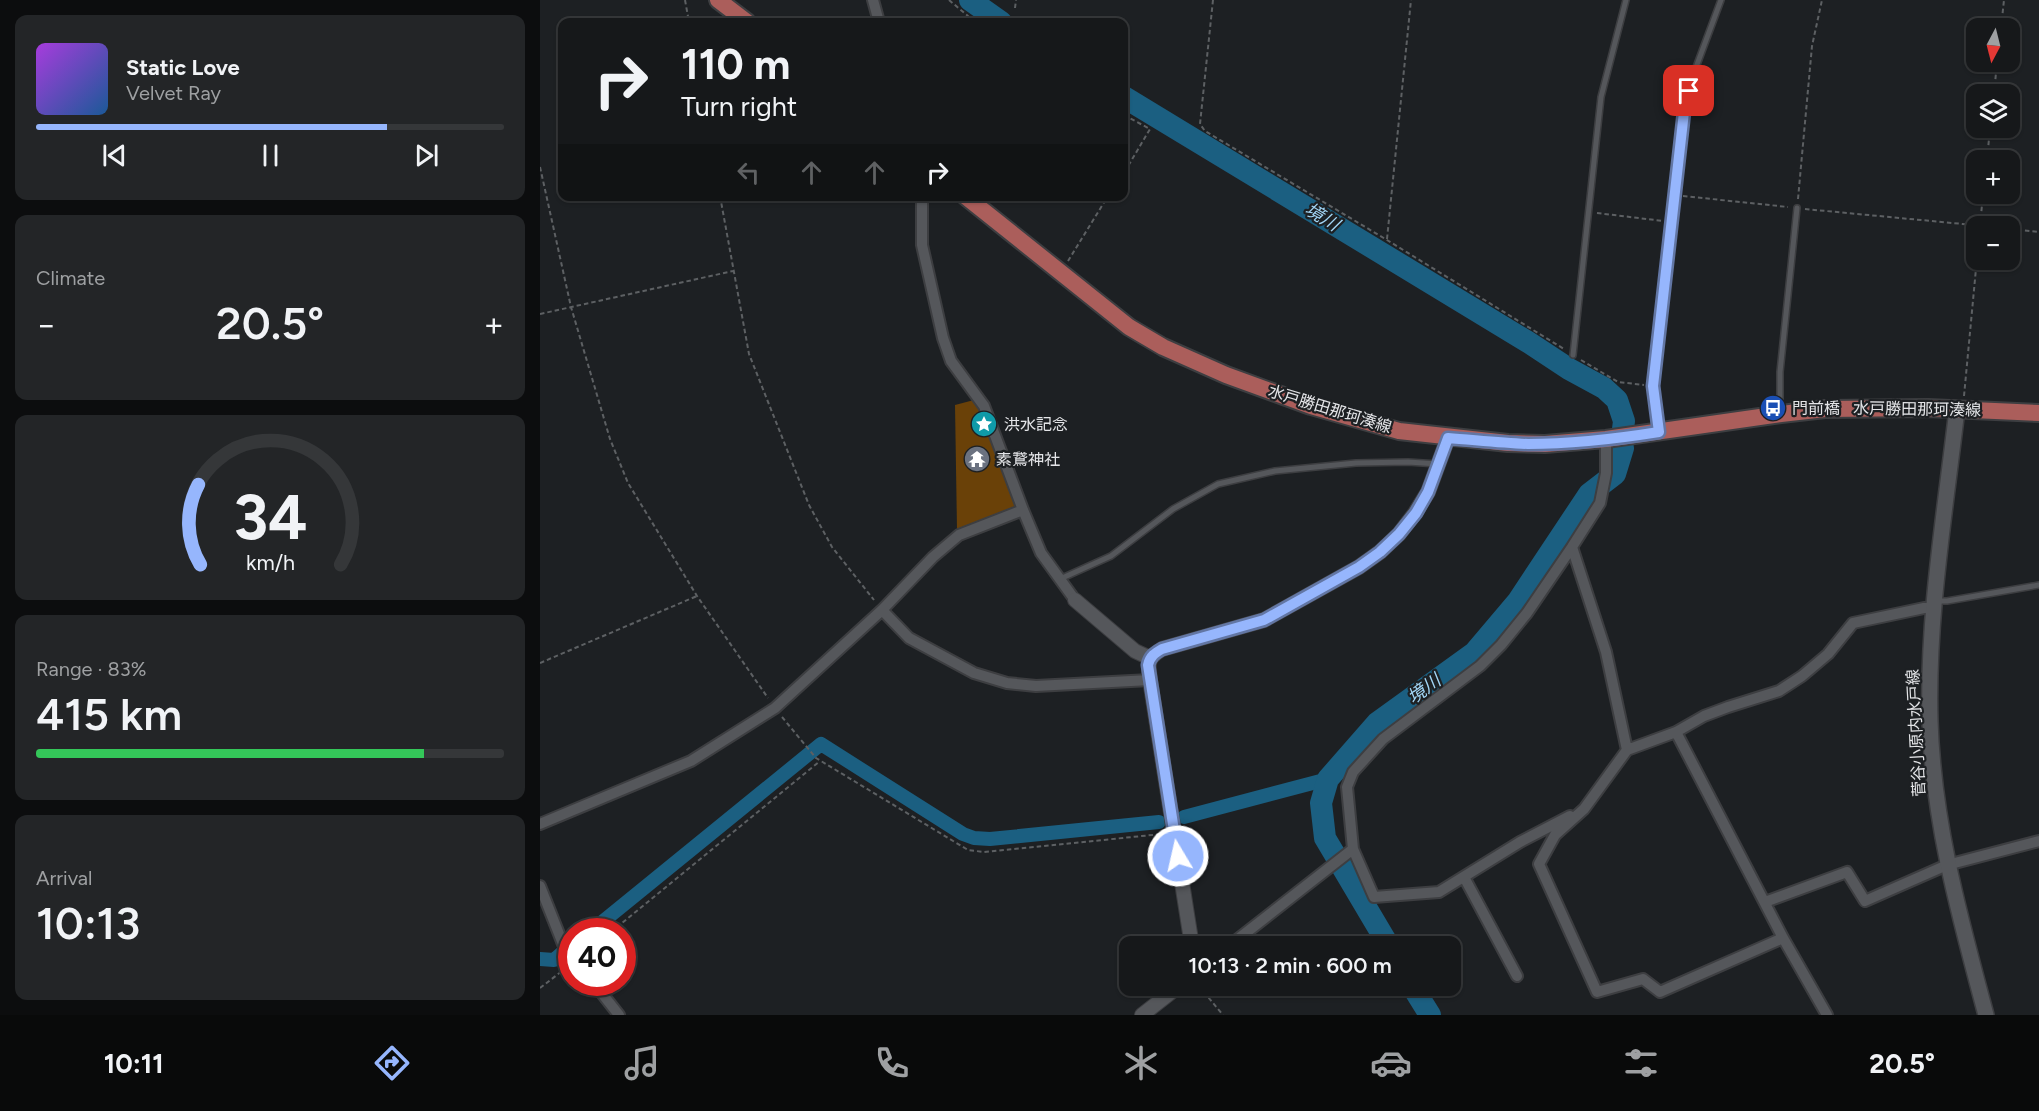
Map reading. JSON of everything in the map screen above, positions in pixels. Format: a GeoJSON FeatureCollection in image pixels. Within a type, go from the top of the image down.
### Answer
{"type":"FeatureCollection","features":[{"type":"Feature","properties":{"kind":"main road"},"geometry":{"type":"LineString","coordinates":[[718,0],[742,18]]}},
{"type":"Feature","properties":{"kind":"main road","name":"水戸勝田那珂湊線"},"geometry":{"type":"LineString","coordinates":[[971,201],[1129,327],[1163,347],[1226,375],[1311,406],[1374,425],[1448,438],[1527,444],[1606,440],[1781,414],[1862,407],[2039,413]]}},
{"type":"Feature","properties":{"kind":"main road","name":"菅谷小原内水戸線"},"geometry":{"type":"LineString","coordinates":[[1957,409],[1934,604],[1929,674],[1930,722],[1932,761],[1947,866],[1986,1015]]}},
{"type":"Feature","properties":{"kind":"street"},"geometry":{"type":"LineString","coordinates":[[873,0],[878,18]]}},
{"type":"Feature","properties":{"kind":"street"},"geometry":{"type":"LineString","coordinates":[[922,201],[922,245],[943,338],[951,361],[984,406],[1041,553],[1075,600],[1135,651],[1150,658]]}},
{"type":"Feature","properties":{"kind":"street"},"geometry":{"type":"LineString","coordinates":[[1190,936],[1150,680],[1148,665],[1150,658],[1162,649],[1264,620],[1359,567],[1380,552],[1416,513],[1428,492],[1448,438]]}},
{"type":"Feature","properties":{"kind":"street"},"geometry":{"type":"LineString","coordinates":[[1584,809],[1520,842],[1439,892],[1374,897],[1349,852],[1347,787],[1353,772],[1383,739],[1480,666],[1501,645],[1572,547],[1600,503],[1606,473],[1606,440]]}},
{"type":"Feature","properties":{"kind":"street"},"geometry":{"type":"LineString","coordinates":[[540,824],[691,761],[775,708],[882,610],[933,557],[959,535],[1023,510]]}},
{"type":"Feature","properties":{"kind":"street"},"geometry":{"type":"LineString","coordinates":[[1572,547],[1606,652],[1627,750]]}},
{"type":"Feature","properties":{"kind":"street"},"geometry":{"type":"LineString","coordinates":[[1783,938],[1660,993],[1643,979],[1597,992],[1539,864],[1555,835],[1584,809],[1627,750],[1676,732],[1704,716],[1779,691],[1802,676],[1828,654],[1853,623],[1934,604]]}},
{"type":"Feature","properties":{"kind":"street"},"geometry":{"type":"LineString","coordinates":[[882,610],[909,638],[974,673],[1007,683],[1036,686],[1150,680]]}},
{"type":"Feature","properties":{"kind":"street"},"geometry":{"type":"LineString","coordinates":[[1676,732],[1783,938],[1827,1015]]}},
{"type":"Feature","properties":{"kind":"street"},"geometry":{"type":"LineString","coordinates":[[1765,902],[1847,872],[1865,901],[1947,866],[2039,841]]}},
{"type":"Feature","properties":{"kind":"street"},"geometry":{"type":"LineString","coordinates":[[1242,936],[1349,852]]}},
{"type":"Feature","properties":{"kind":"street"},"geometry":{"type":"LineString","coordinates":[[1464,877],[1518,976]]}},
{"type":"Feature","properties":{"kind":"street"},"geometry":{"type":"LineString","coordinates":[[540,886],[558,931]]}},
{"type":"Feature","properties":{"kind":"street"},"geometry":{"type":"LineString","coordinates":[[604,996],[619,1015]]}},
{"type":"Feature","properties":{"kind":"street"},"geometry":{"type":"LineString","coordinates":[[1142,1015],[1166,996]]}},
{"type":"Feature","properties":{"kind":"lane"},"geometry":{"type":"LineString","coordinates":[[1573,355],[1601,97],[1626,0]]}},
{"type":"Feature","properties":{"kind":"lane"},"geometry":{"type":"LineString","coordinates":[[1659,432],[1653,386],[1684,112],[1695,70],[1721,0]]}},
{"type":"Feature","properties":{"kind":"lane"},"geometry":{"type":"LineString","coordinates":[[1781,414],[1780,372],[1797,208]]}},
{"type":"Feature","properties":{"kind":"lane"},"geometry":{"type":"LineString","coordinates":[[1060,579],[1111,556],[1173,509],[1218,484],[1275,471],[1356,463],[1439,464]]}},
{"type":"Feature","properties":{"kind":"lane"},"geometry":{"type":"LineString","coordinates":[[1934,604],[2039,585]]}},
{"type":"Feature","properties":{"kind":"path"},"geometry":{"type":"LineString","coordinates":[[685,0],[688,18]]}},
{"type":"Feature","properties":{"kind":"path"},"geometry":{"type":"LineString","coordinates":[[949,0],[970,18]]}},
{"type":"Feature","properties":{"kind":"path"},"geometry":{"type":"LineString","coordinates":[[1015,8],[1016,0]]}},
{"type":"Feature","properties":{"kind":"path"},"geometry":{"type":"LineString","coordinates":[[1213,0],[1200,124],[1205,132],[1387,240],[1618,382],[1653,386]]}},
{"type":"Feature","properties":{"kind":"path"},"geometry":{"type":"LineString","coordinates":[[1387,240],[1411,0]]}},
{"type":"Feature","properties":{"kind":"path"},"geometry":{"type":"LineString","coordinates":[[1797,208],[1812,46],[1822,0]]}},
{"type":"Feature","properties":{"kind":"path"},"geometry":{"type":"LineString","coordinates":[[2002,18],[2004,0]]}},
{"type":"Feature","properties":{"kind":"path"},"geometry":{"type":"LineString","coordinates":[[1128,117],[1150,129],[1128,166]]}},
{"type":"Feature","properties":{"kind":"path"},"geometry":{"type":"LineString","coordinates":[[540,167],[571,307],[610,439],[628,483],[697,596],[775,708],[816,758],[968,850],[984,852],[1174,833]]}},
{"type":"Feature","properties":{"kind":"path"},"geometry":{"type":"LineString","coordinates":[[1674,195],[1966,225]]}},
{"type":"Feature","properties":{"kind":"path"},"geometry":{"type":"LineString","coordinates":[[721,201],[749,354],[809,505],[831,547],[882,610]]}},
{"type":"Feature","properties":{"kind":"path"},"geometry":{"type":"LineString","coordinates":[[1058,272],[1067,262],[1105,201]]}},
{"type":"Feature","properties":{"kind":"path"},"geometry":{"type":"LineString","coordinates":[[1589,212],[1671,222]]}},
{"type":"Feature","properties":{"kind":"path"},"geometry":{"type":"LineString","coordinates":[[2020,230],[2039,232]]}},
{"type":"Feature","properties":{"kind":"path"},"geometry":{"type":"LineString","coordinates":[[1957,409],[1964,398],[1976,270]]}},
{"type":"Feature","properties":{"kind":"path"},"geometry":{"type":"LineString","coordinates":[[540,314],[733,271]]}},
{"type":"Feature","properties":{"kind":"path"},"geometry":{"type":"LineString","coordinates":[[540,663],[697,596]]}},
{"type":"Feature","properties":{"kind":"path"},"geometry":{"type":"LineString","coordinates":[[628,918],[820,760]]}},
{"type":"Feature","properties":{"kind":"path"},"geometry":{"type":"LineString","coordinates":[[540,988],[558,974]]}},
{"type":"Feature","properties":{"kind":"path"},"geometry":{"type":"LineString","coordinates":[[1207,996],[1223,1015]]}},
{"type":"Feature","properties":{"kind":"building","name":"素鵞神社"},"geometry":{"type":"Polygon","coordinates":[[[974,400],[981,411],[1016,506],[957,529],[955,405],[974,400]]]}},
{"type":"Feature","properties":{"kind":"waterway","name":"境川"},"geometry":{"type":"LineString","coordinates":[[970,0],[995,18]]}},
{"type":"Feature","properties":{"kind":"waterway","name":"境川"},"geometry":{"type":"LineString","coordinates":[[1128,99],[1569,369],[1604,388],[1617,400],[1624,421],[1623,429]]}},
{"type":"Feature","properties":{"kind":"waterway","name":"境川"},"geometry":{"type":"LineString","coordinates":[[1383,936],[1325,838],[1321,803],[1328,779],[1377,723],[1474,653],[1518,601],[1589,494],[1615,474],[1623,448]]}},
{"type":"Feature","properties":{"kind":"waterway"},"geometry":{"type":"LineString","coordinates":[[607,918],[821,744],[963,834],[974,838],[990,839],[1159,822]]}},
{"type":"Feature","properties":{"kind":"waterway"},"geometry":{"type":"LineString","coordinates":[[1184,817],[1328,779]]}},
{"type":"Feature","properties":{"kind":"waterway"},"geometry":{"type":"LineString","coordinates":[[540,959],[554,960],[558,956]]}},
{"type":"Feature","properties":{"kind":"waterway","name":"境川"},"geometry":{"type":"LineString","coordinates":[[1418,996],[1430,1015]]}},
{"type":"Feature","properties":{"kind":"place","name":"門前橋"},"geometry":{"type":"Point","coordinates":[1773,408]}},
{"type":"Feature","properties":{"kind":"place","name":"洪水記念"},"geometry":{"type":"Point","coordinates":[984,424]}},
{"type":"Feature","properties":{"kind":"place","name":"素鵞神社"},"geometry":{"type":"Point","coordinates":[977,459]}},
{"type":"Feature","properties":{"kind":"route"},"geometry":{"type":"LineString","coordinates":[[1178,856],[1148,665],[1154,654],[1162,649],[1243,628],[1264,620],[1359,567],[1380,552],[1416,513],[1428,492],[1448,438],[1545,444],[1606,440],[1659,432],[1653,386],[1684,112],[1689,91]]}}]}
